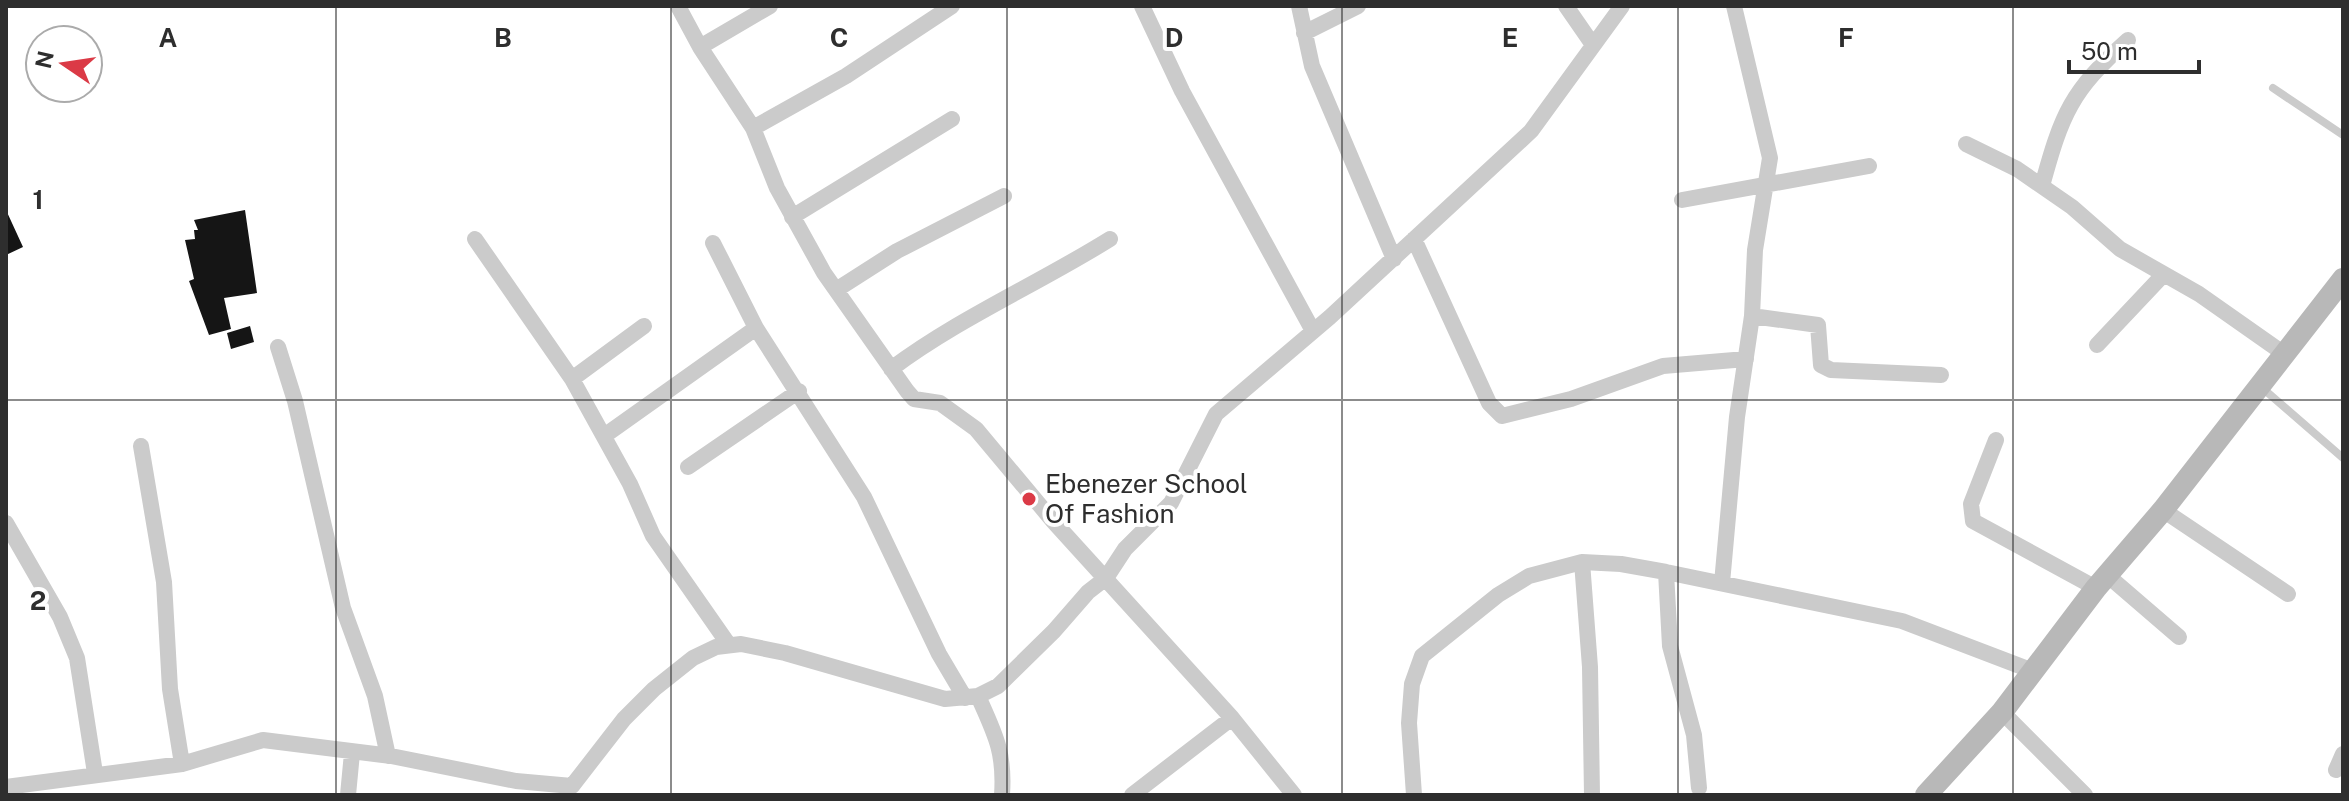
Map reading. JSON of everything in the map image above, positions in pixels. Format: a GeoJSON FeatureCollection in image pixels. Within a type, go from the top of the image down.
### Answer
{"type":"FeatureCollection","features":[{"type":"Feature","properties":{"kind":"street"},"geometry":{"type":"LineString","coordinates":[[700,47],[770,6]]}},
{"type":"Feature","properties":{"kind":"street"},"geometry":{"type":"LineString","coordinates":[[753,128],[846,76],[952,6]]}},
{"type":"Feature","properties":{"kind":"street"},"geometry":{"type":"LineString","coordinates":[[1142,6],[1182,91],[1313,331]]}},
{"type":"Feature","properties":{"kind":"street"},"geometry":{"type":"LineString","coordinates":[[1299,6],[1312,66],[1394,259]]}},
{"type":"Feature","properties":{"kind":"street"},"geometry":{"type":"LineString","coordinates":[[1304,33],[1358,6]]}},
{"type":"Feature","properties":{"kind":"street"},"geometry":{"type":"LineString","coordinates":[[1566,6],[1593,45]]}},
{"type":"Feature","properties":{"kind":"street"},"geometry":{"type":"LineString","coordinates":[[6,787],[182,764],[263,740],[388,756],[553,790],[578,782],[624,719],[654,689],[693,658],[729,645],[785,653],[945,699],[971,697],[998,686],[1088,592],[1106,578],[1125,549],[1171,503],[1216,414],[1394,259],[1545,116],[1622,6]]}},
{"type":"Feature","properties":{"kind":"street"},"geometry":{"type":"LineString","coordinates":[[1722,583],[1737,417],[1752,316],[1763,187],[1770,158],[1768,139],[1734,6]]}},
{"type":"Feature","properties":{"kind":"street"},"geometry":{"type":"LineString","coordinates":[[679,8],[700,47],[753,128],[792,217],[836,290],[914,399],[940,403],[976,429],[1232,718],[1294,795]]}},
{"type":"Feature","properties":{"kind":"street"},"geometry":{"type":"LineString","coordinates":[[2042,186],[2054,143],[2075,93],[2128,40]]}},
{"type":"Feature","properties":{"kind":"street"},"geometry":{"type":"LineString","coordinates":[[792,217],[952,119]]}},
{"type":"Feature","properties":{"kind":"street"},"geometry":{"type":"LineString","coordinates":[[1966,144],[2001,159],[2042,186],[2120,249],[2199,294],[2283,353]]}},
{"type":"Feature","properties":{"kind":"street"},"geometry":{"type":"LineString","coordinates":[[1682,200],[1869,166]]}},
{"type":"Feature","properties":{"kind":"street"},"geometry":{"type":"LineString","coordinates":[[836,290],[897,251],[1004,196]]}},
{"type":"Feature","properties":{"kind":"street"},"geometry":{"type":"LineString","coordinates":[[475,239],[572,379],[653,536],[729,645]]}},
{"type":"Feature","properties":{"kind":"street"},"geometry":{"type":"LineString","coordinates":[[891,369],[935,337],[1034,286],[1110,239]]}},
{"type":"Feature","properties":{"kind":"street"},"geometry":{"type":"LineString","coordinates":[[1414,239],[1489,403],[1502,416],[1571,399],[1663,366],[1746,359]]}},
{"type":"Feature","properties":{"kind":"street"},"geometry":{"type":"LineString","coordinates":[[713,243],[756,328],[864,497],[939,654],[971,697],[1000,745],[1004,767],[1002,795]]}},
{"type":"Feature","properties":{"kind":"street"},"geometry":{"type":"LineString","coordinates":[[2097,345],[2164,274]]}},
{"type":"Feature","properties":{"kind":"street"},"geometry":{"type":"LineString","coordinates":[[1926,795],[2002,712],[2101,582],[2163,510],[2343,279]]}},
{"type":"Feature","properties":{"kind":"street"},"geometry":{"type":"LineString","coordinates":[[1752,316],[1818,325],[1821,365],[1831,370],[1941,375]]}},
{"type":"Feature","properties":{"kind":"street"},"geometry":{"type":"LineString","coordinates":[[572,379],[644,326]]}},
{"type":"Feature","properties":{"kind":"street"},"geometry":{"type":"LineString","coordinates":[[604,436],[756,328]]}},
{"type":"Feature","properties":{"kind":"street"},"geometry":{"type":"LineString","coordinates":[[278,347],[295,401],[337,587],[375,696],[388,756]]}},
{"type":"Feature","properties":{"kind":"street"},"geometry":{"type":"LineString","coordinates":[[688,467],[799,391]]}},
{"type":"Feature","properties":{"kind":"street"},"geometry":{"type":"LineString","coordinates":[[1996,440],[1971,504],[1973,521],[2101,582],[2179,637]]}},
{"type":"Feature","properties":{"kind":"street"},"geometry":{"type":"LineString","coordinates":[[141,446],[164,582],[170,689],[182,764]]}},
{"type":"Feature","properties":{"kind":"street"},"geometry":{"type":"LineString","coordinates":[[2163,510],[2288,594]]}},
{"type":"Feature","properties":{"kind":"street"},"geometry":{"type":"LineString","coordinates":[[6,523],[60,617],[77,658],[95,773]]}},
{"type":"Feature","properties":{"kind":"street"},"geometry":{"type":"LineString","coordinates":[[1414,795],[1409,723],[1412,684],[1422,656],[1498,595],[1529,576],[1582,562],[1621,564],[1666,572],[1902,621],[2033,671]]}},
{"type":"Feature","properties":{"kind":"street"},"geometry":{"type":"LineString","coordinates":[[1582,562],[1590,667],[1592,795]]}},
{"type":"Feature","properties":{"kind":"street"},"geometry":{"type":"LineString","coordinates":[[1666,572],[1670,646],[1694,735],[1699,788]]}},
{"type":"Feature","properties":{"kind":"street"},"geometry":{"type":"LineString","coordinates":[[2002,712],[2085,795]]}},
{"type":"Feature","properties":{"kind":"street"},"geometry":{"type":"LineString","coordinates":[[1132,795],[1232,718]]}},
{"type":"Feature","properties":{"kind":"street"},"geometry":{"type":"LineString","coordinates":[[348,795],[352,753]]}},
{"type":"Feature","properties":{"kind":"street"},"geometry":{"type":"LineString","coordinates":[[2336,770],[2343,754]]}},
{"type":"Feature","properties":{"kind":"lane"},"geometry":{"type":"LineString","coordinates":[[2273,88],[2343,135]]}},
{"type":"Feature","properties":{"kind":"lane"},"geometry":{"type":"LineString","coordinates":[[2259,386],[2343,458]]}},
{"type":"Feature","properties":{"kind":"building"},"geometry":{"type":"Polygon","coordinates":[[[6,210],[23,247],[6,255],[6,210]]]}},
{"type":"Feature","properties":{"kind":"building"},"geometry":{"type":"Polygon","coordinates":[[[245,210],[257,293],[224,298],[231,329],[209,335],[189,281],[194,279],[185,240],[195,239],[194,230],[198,230],[194,220],[245,210]]]}},
{"type":"Feature","properties":{"kind":"building"},"geometry":{"type":"Polygon","coordinates":[[[250,326],[254,342],[231,349],[227,333],[250,326]]]}},
{"type":"Feature","properties":{"kind":"place","name":"Ebenezer School Of Fashion"},"geometry":{"type":"Point","coordinates":[1029,499]}}]}
